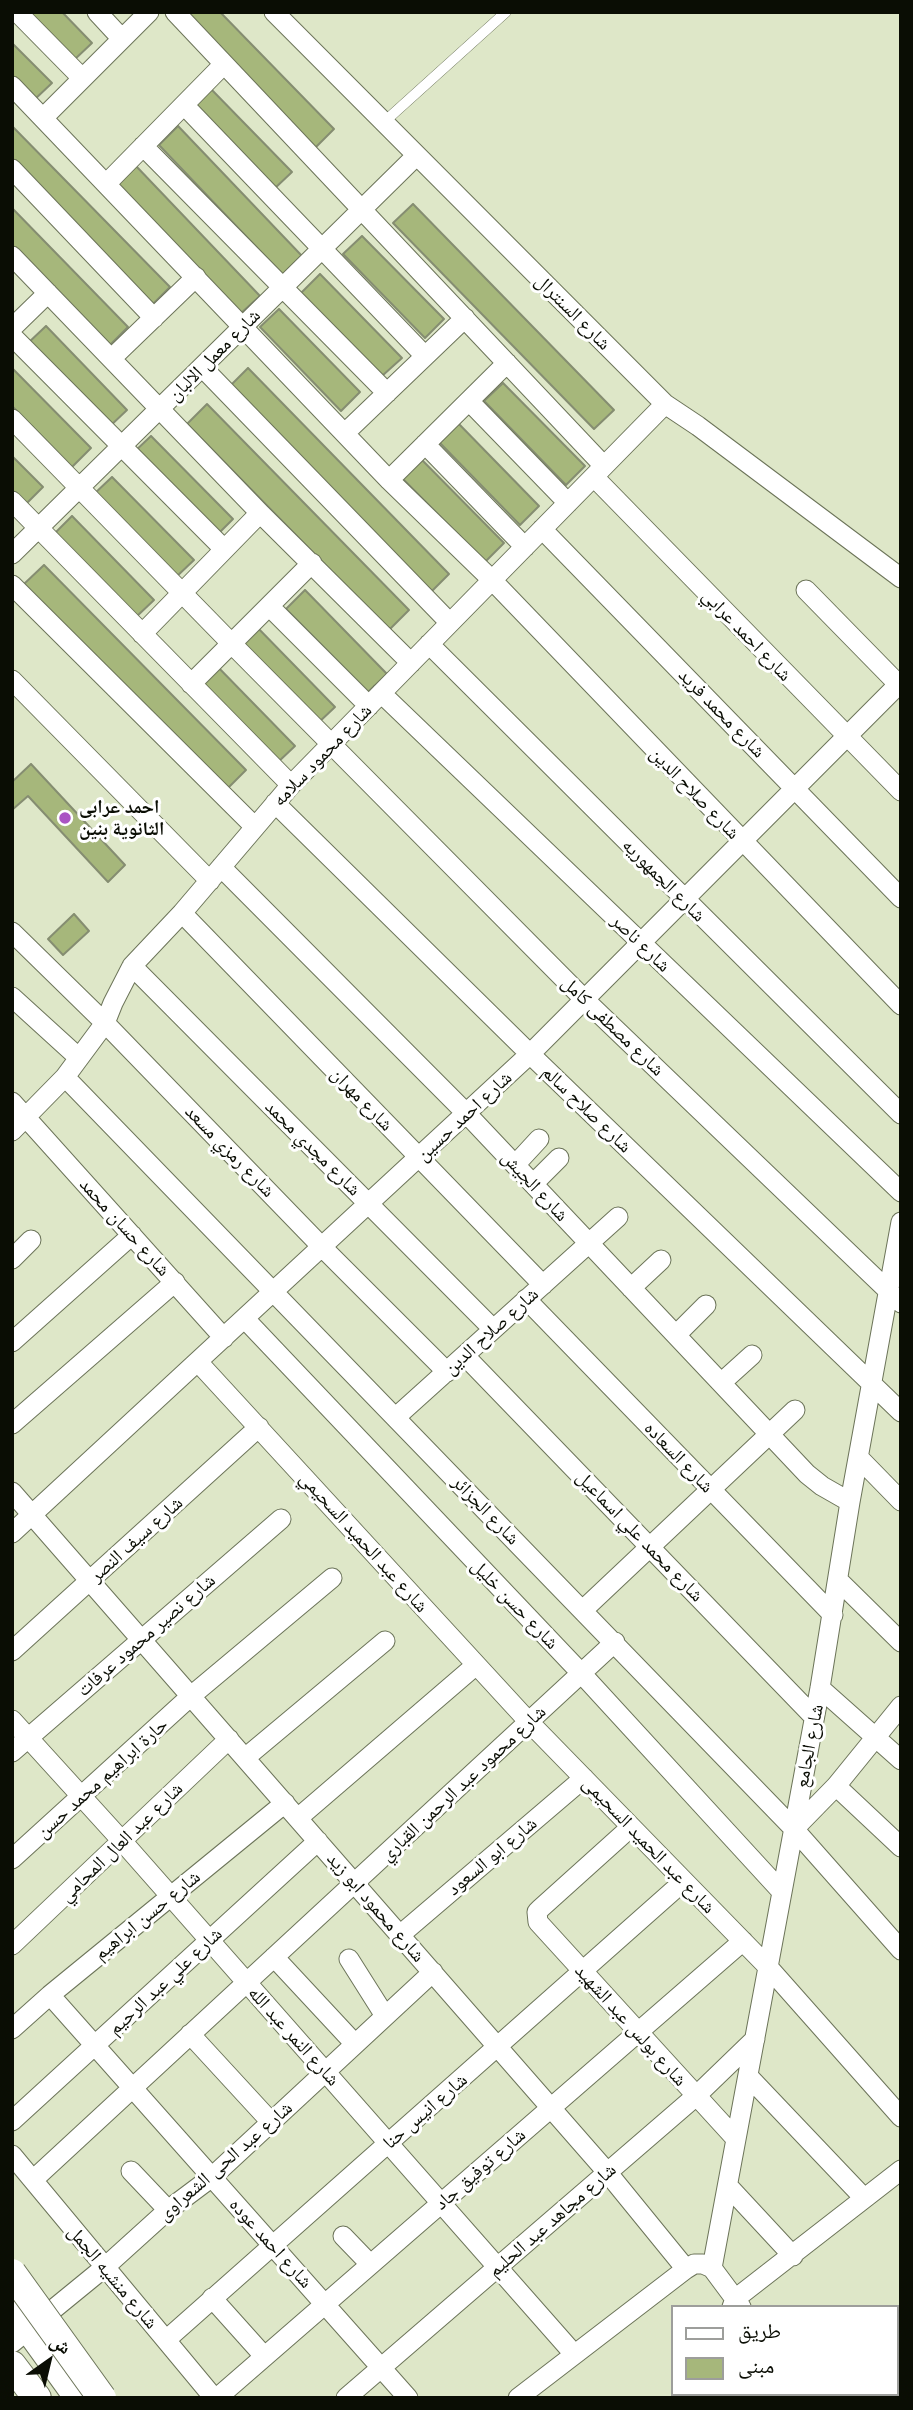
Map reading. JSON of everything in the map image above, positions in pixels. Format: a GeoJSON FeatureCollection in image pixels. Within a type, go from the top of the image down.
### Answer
{"type":"FeatureCollection","features":[{"type":"Feature","properties":{"kind":"main road"},"geometry":{"type":"LineString","coordinates":[[12,2273],[102,2398]]}},
{"type":"Feature","properties":{"kind":"main road"},"geometry":{"type":"LineString","coordinates":[[12,2304],[16,2343],[37,2398]]}},
{"type":"Feature","properties":{"kind":"main road"},"geometry":{"type":"LineString","coordinates":[[16,2343],[54,2398]]}},
{"type":"Feature","properties":{"kind":"main road"},"geometry":{"type":"LineString","coordinates":[[16,2343],[80,2398]]}},
{"type":"Feature","properties":{"kind":"street"},"geometry":{"type":"LineString","coordinates":[[17,12],[82,78]]}},
{"type":"Feature","properties":{"kind":"street"},"geometry":{"type":"LineString","coordinates":[[97,12],[122,39]]}},
{"type":"Feature","properties":{"kind":"street"},"geometry":{"type":"LineString","coordinates":[[43,118],[149,12]]}},
{"type":"Feature","properties":{"kind":"street","name":"شارع احمد عرابي"},"geometry":{"type":"LineString","coordinates":[[175,12],[507,362],[599,471],[846,737],[901,791]]}},
{"type":"Feature","properties":{"kind":"street","name":"شارع السنترال"},"geometry":{"type":"LineString","coordinates":[[274,12],[665,404],[901,578]]}},
{"type":"Feature","properties":{"kind":"street"},"geometry":{"type":"LineString","coordinates":[[106,184],[224,64]]}},
{"type":"Feature","properties":{"kind":"street","name":"شارع صلاح الدين"},"geometry":{"type":"LineString","coordinates":[[12,86],[389,480],[492,580],[901,1005]]}},
{"type":"Feature","properties":{"kind":"street"},"geometry":{"type":"LineString","coordinates":[[184,104],[425,356]]}},
{"type":"Feature","properties":{"kind":"street"},"geometry":{"type":"LineString","coordinates":[[143,146],[387,393]]}},
{"type":"Feature","properties":{"kind":"street","name":"شارع معمل الالبان"},"geometry":{"type":"LineString","coordinates":[[12,554],[416,156]]}},
{"type":"Feature","properties":{"kind":"street"},"geometry":{"type":"LineString","coordinates":[[12,169],[154,317]]}},
{"type":"Feature","properties":{"kind":"street"},"geometry":{"type":"LineString","coordinates":[[12,256],[260,513],[411,663]]}},
{"type":"Feature","properties":{"kind":"street"},"geometry":{"type":"LineString","coordinates":[[112,358],[196,277]]}},
{"type":"Feature","properties":{"kind":"street"},"geometry":{"type":"LineString","coordinates":[[12,328],[48,293]]}},
{"type":"Feature","properties":{"kind":"street"},"geometry":{"type":"LineString","coordinates":[[345,433],[465,318]]}},
{"type":"Feature","properties":{"kind":"street"},"geometry":{"type":"LineString","coordinates":[[12,336],[224,550]]}},
{"type":"Feature","properties":{"kind":"street"},"geometry":{"type":"LineString","coordinates":[[389,480],[507,362]]}},
{"type":"Feature","properties":{"kind":"street"},"geometry":{"type":"LineString","coordinates":[[202,367],[450,623]]}},
{"type":"Feature","properties":{"kind":"street"},"geometry":{"type":"LineString","coordinates":[[469,401],[568,503]]}},
{"type":"Feature","properties":{"kind":"street","name":"شارع محمود سلامه"},"geometry":{"type":"LineString","coordinates":[[12,1131],[19,1109],[65,1077],[105,1023],[132,966],[182,913],[291,785],[665,404]]}},
{"type":"Feature","properties":{"kind":"street","name":"شارع مصطفى كامل"},"geometry":{"type":"LineString","coordinates":[[12,419],[585,1000],[895,1297]]}},
{"type":"Feature","properties":{"kind":"street"},"geometry":{"type":"LineString","coordinates":[[425,444],[525,547]]}},
{"type":"Feature","properties":{"kind":"street"},"geometry":{"type":"LineString","coordinates":[[12,501],[291,785]]}},
{"type":"Feature","properties":{"kind":"street"},"geometry":{"type":"LineString","coordinates":[[142,634],[260,513]]}},
{"type":"Feature","properties":{"kind":"street","name":"شارع محمد فريد"},"geometry":{"type":"LineString","coordinates":[[542,529],[901,898]]}},
{"type":"Feature","properties":{"kind":"street"},"geometry":{"type":"LineString","coordinates":[[191,684],[312,563]]}},
{"type":"Feature","properties":{"kind":"street"},"geometry":{"type":"LineString","coordinates":[[12,586],[255,827]]}},
{"type":"Feature","properties":{"kind":"street"},"geometry":{"type":"LineString","coordinates":[[806,590],[900,685]]}},
{"type":"Feature","properties":{"kind":"street","name":"شارع ناصر"},"geometry":{"type":"LineString","coordinates":[[269,606],[641,943],[901,1192]]}},
{"type":"Feature","properties":{"kind":"street","name":"شارع الجمهوريه"},"geometry":{"type":"LineString","coordinates":[[429,644],[901,1114]]}},
{"type":"Feature","properties":{"kind":"street","name":"شارع الجيش"},"geometry":{"type":"LineString","coordinates":[[12,680],[466,1114],[807,1474],[850,1502]]}},
{"type":"Feature","properties":{"kind":"street","name":"شارع احمد حسين"},"geometry":{"type":"LineString","coordinates":[[12,1533],[530,1054],[900,685]]}},
{"type":"Feature","properties":{"kind":"street","name":"شارع صلاح سالم"},"geometry":{"type":"LineString","coordinates":[[275,803],[901,1412]]}},
{"type":"Feature","properties":{"kind":"street","name":"شارع مهران"},"geometry":{"type":"LineString","coordinates":[[182,913],[543,1285]]}},
{"type":"Feature","properties":{"kind":"street","name":"شارع رمزي مسعد"},"geometry":{"type":"LineString","coordinates":[[12,932],[105,1023],[447,1372]]}},
{"type":"Feature","properties":{"kind":"street","name":"شارع مجدي محمد"},"geometry":{"type":"LineString","coordinates":[[132,966],[494,1329]]}},
{"type":"Feature","properties":{"kind":"street"},"geometry":{"type":"LineString","coordinates":[[12,997],[79,1058]]}},
{"type":"Feature","properties":{"kind":"street","name":"شارع الجزائر"},"geometry":{"type":"LineString","coordinates":[[65,1077],[615,1642],[794,1829],[901,1950]]}},
{"type":"Feature","properties":{"kind":"street","name":"شارع حسان محمد"},"geometry":{"type":"LineString","coordinates":[[19,1109],[224,1338]]}},
{"type":"Feature","properties":{"kind":"street"},"geometry":{"type":"LineString","coordinates":[[515,1165],[539,1139]]}},
{"type":"Feature","properties":{"kind":"street"},"geometry":{"type":"LineString","coordinates":[[533,1184],[559,1158]]}},
{"type":"Feature","properties":{"kind":"street","name":"شارع صلاح الدين"},"geometry":{"type":"LineString","coordinates":[[396,1417],[618,1217]]}},
{"type":"Feature","properties":{"kind":"street","name":"شارع الجامع"},"geometry":{"type":"LineString","coordinates":[[712,2269],[820,1688],[872,1384],[895,1297],[901,1222]]}},
{"type":"Feature","properties":{"kind":"street"},"geometry":{"type":"LineString","coordinates":[[12,1342],[132,1235]]}},
{"type":"Feature","properties":{"kind":"street"},"geometry":{"type":"LineString","coordinates":[[12,1259],[31,1240]]}},
{"type":"Feature","properties":{"kind":"street"},"geometry":{"type":"LineString","coordinates":[[631,1288],[661,1260]]}},
{"type":"Feature","properties":{"kind":"street"},"geometry":{"type":"LineString","coordinates":[[12,1424],[175,1282]]}},
{"type":"Feature","properties":{"kind":"street","name":"شارع السعاده"},"geometry":{"type":"LineString","coordinates":[[526,1299],[833,1615]]}},
{"type":"Feature","properties":{"kind":"street"},"geometry":{"type":"LineString","coordinates":[[676,1335],[706,1305]]}},
{"type":"Feature","properties":{"kind":"street","name":"شارع حسن خليل"},"geometry":{"type":"LineString","coordinates":[[245,1320],[581,1673],[782,1892]]}},
{"type":"Feature","properties":{"kind":"street"},"geometry":{"type":"LineString","coordinates":[[721,1383],[752,1355]]}},
{"type":"Feature","properties":{"kind":"street","name":"شارع محمد علي اسماعيل"},"geometry":{"type":"LineString","coordinates":[[464,1356],[814,1717]]}},
{"type":"Feature","properties":{"kind":"street","name":"شارع عبد الحميد السحيمي"},"geometry":{"type":"LineString","coordinates":[[198,1363],[260,1427],[529,1722]]}},
{"type":"Feature","properties":{"kind":"street"},"geometry":{"type":"LineString","coordinates":[[583,1610],[795,1410]]}},
{"type":"Feature","properties":{"kind":"street","name":"شارع سيف النصر"},"geometry":{"type":"LineString","coordinates":[[12,1651],[260,1427]]}},
{"type":"Feature","properties":{"kind":"street"},"geometry":{"type":"LineString","coordinates":[[859,1458],[901,1501]]}},
{"type":"Feature","properties":{"kind":"street","name":"شارع محمود ابو زيد"},"geometry":{"type":"LineString","coordinates":[[12,1492],[498,2046],[607,2172],[686,2269]]}},
{"type":"Feature","properties":{"kind":"street","name":"شارع نصير محمود عرفات"},"geometry":{"type":"LineString","coordinates":[[12,1752],[281,1519]]}},
{"type":"Feature","properties":{"kind":"street","name":"حارة ابراهيم محمد حسن"},"geometry":{"type":"LineString","coordinates":[[12,1859],[191,1696],[331,1578]]}},
{"type":"Feature","properties":{"kind":"street"},"geometry":{"type":"LineString","coordinates":[[839,1581],[901,1642]]}},
{"type":"Feature","properties":{"kind":"street"},"geometry":{"type":"LineString","coordinates":[[245,1758],[385,1641]]}},
{"type":"Feature","properties":{"kind":"street","name":"شارع محمود عبد الرحمن القباري"},"geometry":{"type":"LineString","coordinates":[[33,2180],[615,1642]]}},
{"type":"Feature","properties":{"kind":"street"},"geometry":{"type":"LineString","coordinates":[[298,1818],[476,1665]]}},
{"type":"Feature","properties":{"kind":"street"},"geometry":{"type":"LineString","coordinates":[[820,1688],[901,1760]]}},
{"type":"Feature","properties":{"kind":"street"},"geometry":{"type":"LineString","coordinates":[[794,1829],[836,1786],[901,1706]]}},
{"type":"Feature","properties":{"kind":"street","name":"شارع النمر عبد الله"},"geometry":{"type":"LineString","coordinates":[[12,1720],[574,2354]]}},
{"type":"Feature","properties":{"kind":"street","name":"شارع عبد الحميد السحيمى"},"geometry":{"type":"LineString","coordinates":[[529,1722],[769,1968],[901,2117]]}},
{"type":"Feature","properties":{"kind":"street","name":"شارع عبد العال المحامي"},"geometry":{"type":"LineString","coordinates":[[12,1945],[229,1739]]}},
{"type":"Feature","properties":{"kind":"street","name":"شارع ابو السعود"},"geometry":{"type":"LineString","coordinates":[[400,1935],[584,1778]]}},
{"type":"Feature","properties":{"kind":"street"},"geometry":{"type":"LineString","coordinates":[[836,1786],[901,1847]]}},
{"type":"Feature","properties":{"kind":"street","name":"شارع حسن ابراهيم"},"geometry":{"type":"LineString","coordinates":[[12,2029],[285,1803]]}},
{"type":"Feature","properties":{"kind":"street","name":"شارع بولس عبد الشهيد"},"geometry":{"type":"LineString","coordinates":[[631,1827],[537,1912],[538,1922],[736,2139]]}},
{"type":"Feature","properties":{"kind":"street","name":"شارع علي عبد الرحيم"},"geometry":{"type":"LineString","coordinates":[[12,2121],[318,1841]]}},
{"type":"Feature","properties":{"kind":"street","name":"شارع انيس حنا"},"geometry":{"type":"LineString","coordinates":[[166,2340],[684,1881]]}},
{"type":"Feature","properties":{"kind":"street","name":"شارع توفيق جاد"},"geometry":{"type":"LineString","coordinates":[[216,2398],[743,1941]]}},
{"type":"Feature","properties":{"kind":"street"},"geometry":{"type":"LineString","coordinates":[[274,1957],[355,2044]]}},
{"type":"Feature","properties":{"kind":"street"},"geometry":{"type":"LineString","coordinates":[[349,1959],[385,2016]]}},
{"type":"Feature","properties":{"kind":"street","name":"شارع عبد الحى الشعراوى"},"geometry":{"type":"LineString","coordinates":[[16,2343],[168,2210],[212,2177],[433,1972]]}},
{"type":"Feature","properties":{"kind":"street","name":"شارع احمد عوده"},"geometry":{"type":"LineString","coordinates":[[50,1995],[408,2398]]}},
{"type":"Feature","properties":{"kind":"street"},"geometry":{"type":"LineString","coordinates":[[190,2034],[271,2122]]}},
{"type":"Feature","properties":{"kind":"street","name":"شارع مجاهد عبد الحليم"},"geometry":{"type":"LineString","coordinates":[[346,2398],[696,2096],[755,2039]]}},
{"type":"Feature","properties":{"kind":"street"},"geometry":{"type":"LineString","coordinates":[[748,2077],[864,2199]]}},
{"type":"Feature","properties":{"kind":"street","name":"شارع منشيه الجمل"},"geometry":{"type":"LineString","coordinates":[[12,2155],[216,2398]]}},
{"type":"Feature","properties":{"kind":"street"},"geometry":{"type":"LineString","coordinates":[[131,2171],[168,2210]]}},
{"type":"Feature","properties":{"kind":"street"},"geometry":{"type":"LineString","coordinates":[[518,2398],[694,2264],[703,2264],[712,2269],[736,2304],[864,2199],[899,2174]]}},
{"type":"Feature","properties":{"kind":"street"},"geometry":{"type":"LineString","coordinates":[[728,2186],[793,2256]]}},
{"type":"Feature","properties":{"kind":"street"},"geometry":{"type":"LineString","coordinates":[[343,2236],[370,2264]]}},
{"type":"Feature","properties":{"kind":"street"},"geometry":{"type":"LineString","coordinates":[[212,2298],[264,2356]]}},
{"type":"Feature","properties":{"kind":"lane"},"geometry":{"type":"LineString","coordinates":[[383,123],[506,12]]}},
{"type":"Feature","properties":{"kind":"building"},"geometry":{"type":"Polygon","coordinates":[[[25,12],[62,12],[92,43],[73,61],[25,12]]]}},
{"type":"Feature","properties":{"kind":"building"},"geometry":{"type":"Polygon","coordinates":[[[181,12],[220,12],[334,129],[314,149],[181,12]]]}},
{"type":"Feature","properties":{"kind":"building"},"geometry":{"type":"Polygon","coordinates":[[[12,43],[52,83],[33,101],[12,81],[12,43]]]}},
{"type":"Feature","properties":{"kind":"building"},"geometry":{"type":"Polygon","coordinates":[[[210,88],[292,172],[273,190],[191,106],[210,88]]]}},
{"type":"Feature","properties":{"kind":"building"},"geometry":{"type":"Polygon","coordinates":[[[12,126],[170,287],[150,307],[12,167],[12,126]]]}},
{"type":"Feature","properties":{"kind":"building"},"geometry":{"type":"Polygon","coordinates":[[[178,126],[302,256],[283,275],[159,145],[178,126]]]}},
{"type":"Feature","properties":{"kind":"building"},"geometry":{"type":"Polygon","coordinates":[[[136,166],[260,296],[240,314],[116,185],[136,166]]]}},
{"type":"Feature","properties":{"kind":"building"},"geometry":{"type":"Polygon","coordinates":[[[413,204],[614,410],[594,429],[393,223],[413,204]]]}},
{"type":"Feature","properties":{"kind":"building"},"geometry":{"type":"Polygon","coordinates":[[[12,208],[128,327],[108,347],[12,248],[12,208]]]}},
{"type":"Feature","properties":{"kind":"building"},"geometry":{"type":"Polygon","coordinates":[[[362,236],[444,319],[425,338],[343,254],[362,236]]]}},
{"type":"Feature","properties":{"kind":"building"},"geometry":{"type":"Polygon","coordinates":[[[320,274],[402,358],[382,376],[301,293],[320,274]]]}},
{"type":"Feature","properties":{"kind":"building"},"geometry":{"type":"Polygon","coordinates":[[[279,309],[360,392],[341,411],[260,327],[279,309]]]}},
{"type":"Feature","properties":{"kind":"building"},"geometry":{"type":"Polygon","coordinates":[[[46,326],[127,410],[108,428],[27,344],[46,326]]]}},
{"type":"Feature","properties":{"kind":"building"},"geometry":{"type":"Polygon","coordinates":[[[12,368],[91,448],[72,467],[12,406],[12,368]]]}},
{"type":"Feature","properties":{"kind":"building"},"geometry":{"type":"Polygon","coordinates":[[[248,368],[449,574],[429,594],[228,388],[248,368]]]}},
{"type":"Feature","properties":{"kind":"building"},"geometry":{"type":"Polygon","coordinates":[[[503,383],[585,466],[566,485],[484,401],[503,383]]]}},
{"type":"Feature","properties":{"kind":"building"},"geometry":{"type":"Polygon","coordinates":[[[207,404],[409,610],[389,630],[187,424],[207,404]]]}},
{"type":"Feature","properties":{"kind":"building"},"geometry":{"type":"Polygon","coordinates":[[[457,422],[539,506],[520,525],[438,441],[457,422]]]}},
{"type":"Feature","properties":{"kind":"building"},"geometry":{"type":"Polygon","coordinates":[[[151,436],[233,519],[214,538],[132,454],[151,436]]]}},
{"type":"Feature","properties":{"kind":"building"},"geometry":{"type":"Polygon","coordinates":[[[12,456],[43,487],[24,506],[12,494],[12,456]]]}},
{"type":"Feature","properties":{"kind":"building"},"geometry":{"type":"Polygon","coordinates":[[[422,460],[504,543],[485,562],[403,479],[422,460]]]}},
{"type":"Feature","properties":{"kind":"building"},"geometry":{"type":"Polygon","coordinates":[[[112,477],[194,560],[174,579],[93,495],[112,477]]]}},
{"type":"Feature","properties":{"kind":"building"},"geometry":{"type":"Polygon","coordinates":[[[72,516],[154,600],[135,618],[53,535],[72,516]]]}},
{"type":"Feature","properties":{"kind":"building"},"geometry":{"type":"Polygon","coordinates":[[[44,565],[246,770],[226,790],[24,584],[44,565]]]}},
{"type":"Feature","properties":{"kind":"building"},"geometry":{"type":"Polygon","coordinates":[[[305,590],[387,674],[368,692],[286,609],[305,590]]]}},
{"type":"Feature","properties":{"kind":"building"},"geometry":{"type":"Polygon","coordinates":[[[253,623],[335,707],[316,725],[234,641],[253,623]]]}},
{"type":"Feature","properties":{"kind":"building"},"geometry":{"type":"Polygon","coordinates":[[[213,662],[295,746],[276,764],[194,681],[213,662]]]}},
{"type":"Feature","properties":{"kind":"building"},"geometry":{"type":"Polygon","coordinates":[[[31,764],[125,865],[108,882],[28,796],[12,810],[12,782],[31,764]]]}},
{"type":"Feature","properties":{"kind":"building"},"geometry":{"type":"Polygon","coordinates":[[[74,914],[89,931],[63,955],[48,939],[74,914]]]}},
{"type":"Feature","properties":{"kind":"place","name":"احمد عرابى الثانوية بنين"},"geometry":{"type":"Point","coordinates":[65,818]}}]}
